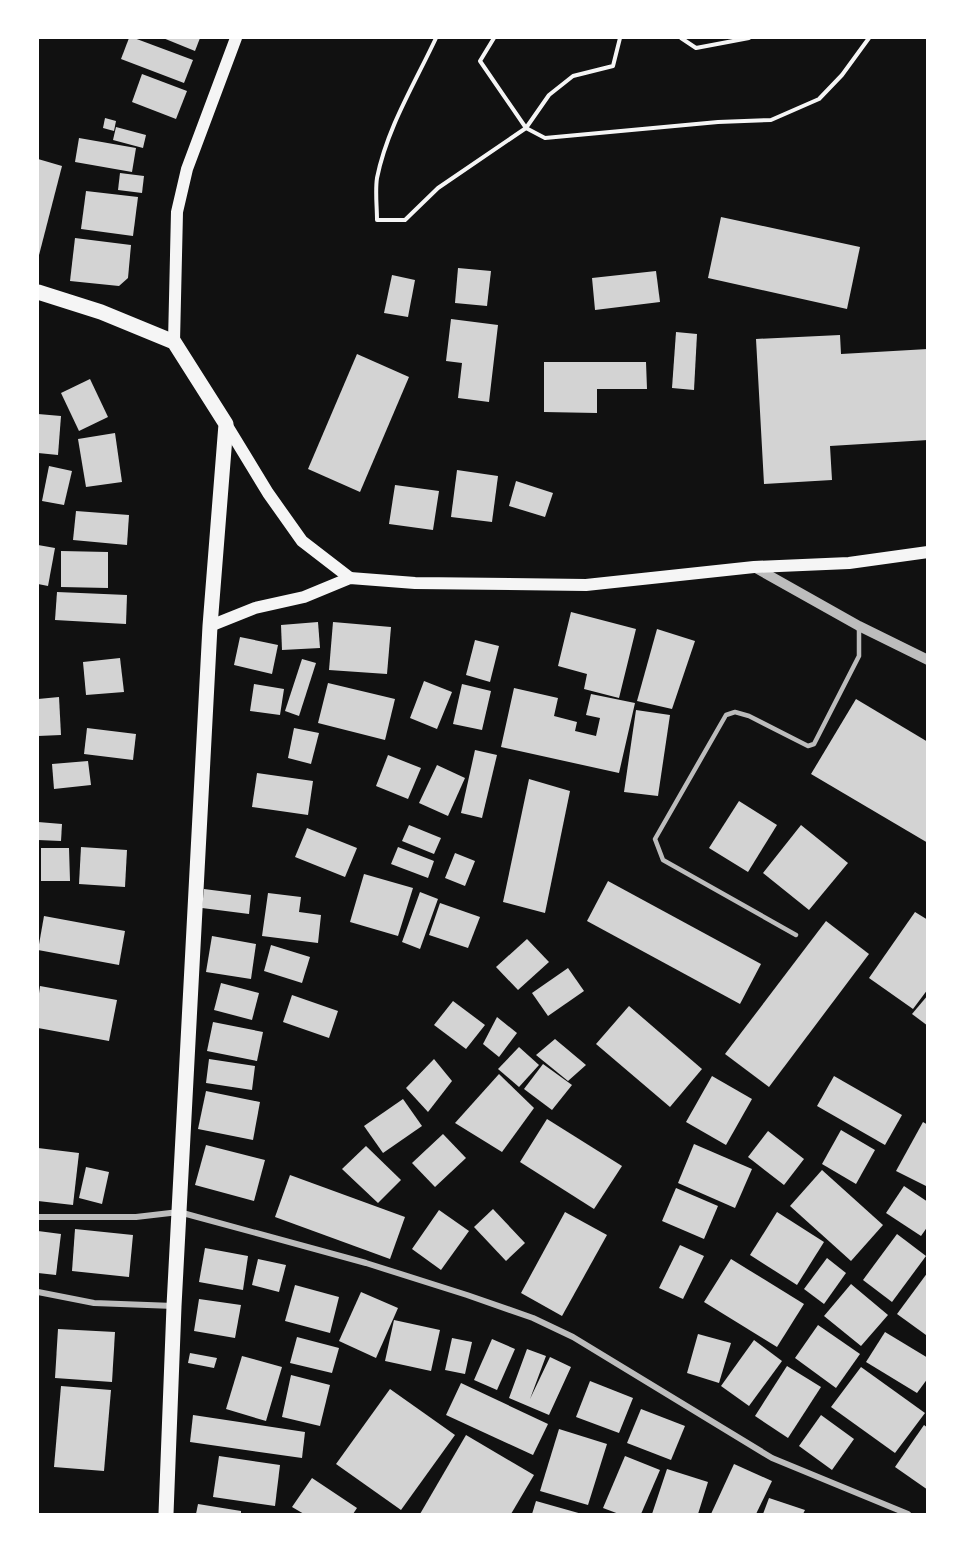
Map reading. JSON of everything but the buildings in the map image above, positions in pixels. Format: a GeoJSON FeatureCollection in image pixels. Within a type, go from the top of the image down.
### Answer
{"type":"FeatureCollection","features":[{"type":"Feature","properties":{"kind":"main road"},"geometry":{"type":"LineString","coordinates":[[236,38],[187,169],[177,212],[174,342],[267,493],[302,541],[350,578]]}},
{"type":"Feature","properties":{"kind":"main road"},"geometry":{"type":"LineString","coordinates":[[38,292],[101,312],[174,342]]}},
{"type":"Feature","properties":{"kind":"main road"},"geometry":{"type":"LineString","coordinates":[[166,1515],[174,1306],[210,626],[225,424]]}},
{"type":"Feature","properties":{"kind":"main road"},"geometry":{"type":"LineString","coordinates":[[210,626],[255,608],[304,597],[350,578],[416,583],[586,585],[754,567],[849,563],[927,552]]}},
{"type":"Feature","properties":{"kind":"street"},"geometry":{"type":"LineString","coordinates":[[754,567],[859,626],[927,660]]}},
{"type":"Feature","properties":{"kind":"street"},"geometry":{"type":"LineString","coordinates":[[39,1217],[136,1217],[179,1212],[366,1263],[533,1318],[582,1342],[772,1458],[908,1515]]}},
{"type":"Feature","properties":{"kind":"street"},"geometry":{"type":"LineString","coordinates":[[38,1292],[94,1303],[174,1306]]}},
{"type":"Feature","properties":{"kind":"lane"},"geometry":{"type":"LineString","coordinates":[[796,935],[663,860],[656,839],[726,715],[735,712],[749,716],[808,746],[814,744],[859,656],[859,626]]}},
{"type":"Feature","properties":{"kind":"path"},"geometry":{"type":"LineString","coordinates":[[436,38],[407,96],[390,138],[377,179],[377,220],[405,220],[438,189],[526,128],[549,95],[573,76],[613,66],[620,38]]}},
{"type":"Feature","properties":{"kind":"path"},"geometry":{"type":"LineString","coordinates":[[494,38],[480,61],[526,128],[545,138],[718,122],[771,120],[819,99],[842,75],[869,38]]}},
{"type":"Feature","properties":{"kind":"path"},"geometry":{"type":"LineString","coordinates":[[681,38],[696,48],[749,38]]}}]}
